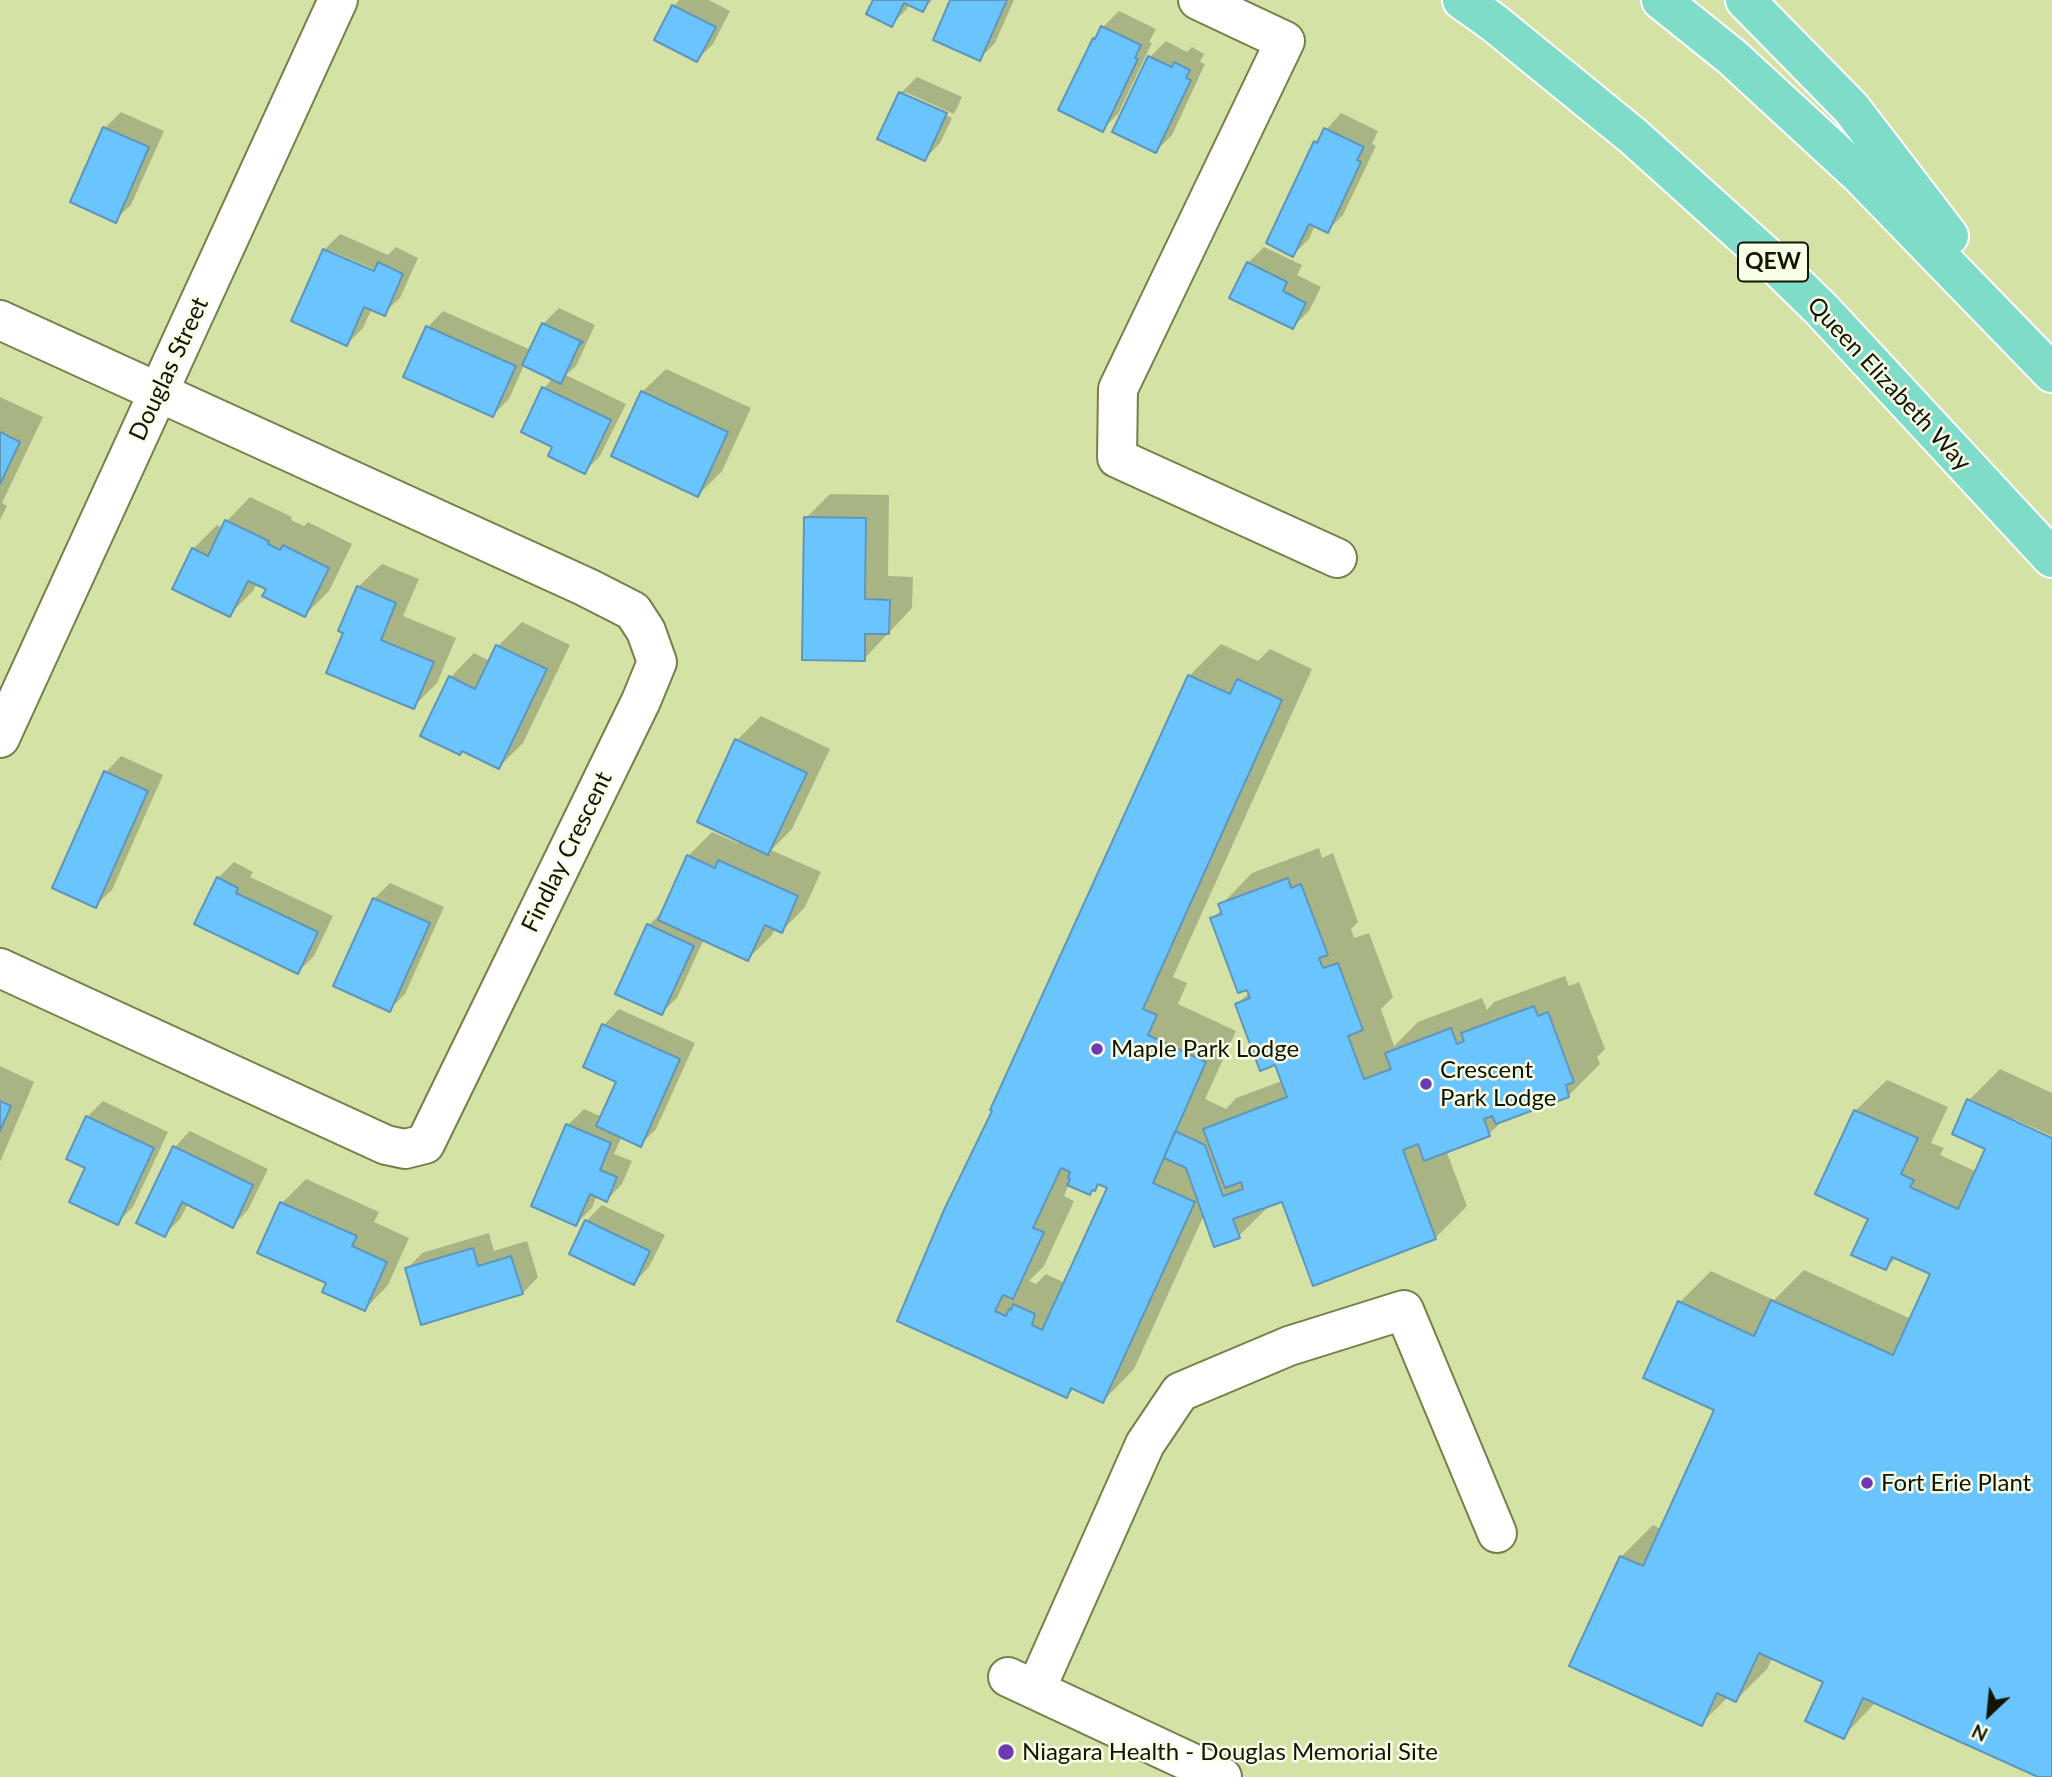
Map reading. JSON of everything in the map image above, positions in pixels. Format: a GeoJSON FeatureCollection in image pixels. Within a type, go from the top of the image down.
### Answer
{"type":"FeatureCollection","features":[{"type":"Feature","properties":{"kind":"highway","name":"Queen Elizabeth Way"},"geometry":{"type":"LineString","coordinates":[[1462,0],[1633,136],[1775,264],[1831,320],[2052,558]]}},
{"type":"Feature","properties":{"kind":"highway"},"geometry":{"type":"LineString","coordinates":[[1661,0],[1732,57],[1860,175],[2052,372]]}},
{"type":"Feature","properties":{"kind":"highway"},"geometry":{"type":"LineString","coordinates":[[1745,0],[1851,108],[2052,372]]}},
{"type":"Feature","properties":{"kind":"street","name":"Douglas Street"},"geometry":{"type":"LineString","coordinates":[[0,738],[338,0]]}},
{"type":"Feature","properties":{"kind":"street"},"geometry":{"type":"LineString","coordinates":[[1198,0],[1285,41],[1118,389],[1117,458],[1337,558]]}},
{"type":"Feature","properties":{"kind":"street"},"geometry":{"type":"LineString","coordinates":[[0,320],[159,391]]}},
{"type":"Feature","properties":{"kind":"street","name":"Findlay Crescent"},"geometry":{"type":"LineString","coordinates":[[0,968],[386,1145],[405,1149],[425,1144],[641,701],[657,662],[646,631],[633,611],[159,391]]}},
{"type":"Feature","properties":{"kind":"street"},"geometry":{"type":"LineString","coordinates":[[1216,1776],[1022,1683],[1145,1444],[1180,1392],[1289,1346],[1404,1310],[1497,1534]]}},
{"type":"Feature","properties":{"kind":"building"},"geometry":{"type":"Polygon","coordinates":[[[873,0],[929,0],[923,12],[904,3],[892,27],[866,14],[873,0]]]}},
{"type":"Feature","properties":{"kind":"building"},"geometry":{"type":"Polygon","coordinates":[[[950,0],[1007,0],[980,61],[933,40],[950,0]]]}},
{"type":"Feature","properties":{"kind":"building"},"geometry":{"type":"Polygon","coordinates":[[[672,5],[716,27],[697,62],[654,40],[672,5]]]}},
{"type":"Feature","properties":{"kind":"building"},"geometry":{"type":"Polygon","coordinates":[[[1101,26],[1141,45],[1135,58],[1138,59],[1103,132],[1058,110],[1101,26]]]}},
{"type":"Feature","properties":{"kind":"building"},"geometry":{"type":"Polygon","coordinates":[[[1148,56],[1172,67],[1174,62],[1190,70],[1186,78],[1191,80],[1156,153],[1112,132],[1148,56]]]}},
{"type":"Feature","properties":{"kind":"building"},"geometry":{"type":"Polygon","coordinates":[[[899,92],[947,113],[925,161],[877,139],[899,92]]]}},
{"type":"Feature","properties":{"kind":"building"},"geometry":{"type":"Polygon","coordinates":[[[103,127],[149,147],[116,223],[70,202],[103,127]]]}},
{"type":"Feature","properties":{"kind":"building"},"geometry":{"type":"Polygon","coordinates":[[[1324,128],[1364,147],[1357,160],[1361,162],[1328,233],[1309,224],[1293,257],[1266,243],[1314,141],[1317,143],[1324,128]]]}},
{"type":"Feature","properties":{"kind":"building"},"geometry":{"type":"Polygon","coordinates":[[[323,249],[374,271],[378,262],[403,274],[385,316],[364,307],[347,346],[291,321],[323,249]]]}},
{"type":"Feature","properties":{"kind":"building"},"geometry":{"type":"Polygon","coordinates":[[[1247,262],[1287,282],[1283,291],[1306,303],[1293,329],[1229,298],[1247,262]]]}},
{"type":"Feature","properties":{"kind":"building"},"geometry":{"type":"Polygon","coordinates":[[[542,323],[583,342],[580,343],[561,384],[522,365],[542,323]]]}},
{"type":"Feature","properties":{"kind":"building"},"geometry":{"type":"Polygon","coordinates":[[[426,326],[516,366],[493,417],[403,377],[426,326]]]}},
{"type":"Feature","properties":{"kind":"building"},"geometry":{"type":"Polygon","coordinates":[[[542,387],[611,420],[585,474],[548,456],[552,447],[521,432],[542,387]]]}},
{"type":"Feature","properties":{"kind":"building"},"geometry":{"type":"Polygon","coordinates":[[[641,391],[728,432],[698,497],[611,456],[641,391]]]}},
{"type":"Feature","properties":{"kind":"building"},"geometry":{"type":"Polygon","coordinates":[[[0,432],[20,442],[0,484],[0,432]]]}},
{"type":"Feature","properties":{"kind":"building"},"geometry":{"type":"Polygon","coordinates":[[[804,517],[866,518],[865,599],[890,600],[889,634],[865,634],[865,661],[802,660],[804,517]]]}},
{"type":"Feature","properties":{"kind":"building"},"geometry":{"type":"Polygon","coordinates":[[[225,520],[269,541],[268,544],[280,550],[283,545],[329,568],[305,617],[262,596],[266,589],[248,581],[230,617],[172,589],[192,548],[208,556],[225,520]]]}},
{"type":"Feature","properties":{"kind":"building"},"geometry":{"type":"Polygon","coordinates":[[[357,586],[396,603],[381,640],[434,662],[414,709],[326,673],[343,633],[338,631],[357,586]]]}},
{"type":"Feature","properties":{"kind":"building"},"geometry":{"type":"Polygon","coordinates":[[[496,645],[547,669],[499,769],[462,751],[460,755],[420,736],[449,676],[475,689],[496,645]]]}},
{"type":"Feature","properties":{"kind":"building","name":"Maple Park Lodge"},"geometry":{"type":"Polygon","coordinates":[[[1188,675],[1230,694],[1237,679],[1282,700],[1143,1009],[1157,1015],[1148,1035],[1206,1062],[1153,1183],[1195,1202],[1103,1403],[1071,1388],[1067,1398],[897,1321],[944,1210],[992,1111],[990,1110],[1188,675]],[[1061,1168],[1033,1228],[1044,1232],[1013,1299],[1003,1295],[995,1311],[1006,1316],[1013,1304],[1035,1314],[1032,1325],[1042,1330],[1107,1188],[1098,1184],[1090,1195],[1067,1185],[1070,1172],[1061,1168]]]}},
{"type":"Feature","properties":{"kind":"building"},"geometry":{"type":"Polygon","coordinates":[[[735,739],[807,773],[768,855],[697,822],[735,739]]]}},
{"type":"Feature","properties":{"kind":"building"},"geometry":{"type":"Polygon","coordinates":[[[104,771],[148,791],[96,908],[52,888],[104,771]]]}},
{"type":"Feature","properties":{"kind":"building"},"geometry":{"type":"Polygon","coordinates":[[[687,855],[715,868],[718,860],[798,896],[782,933],[765,925],[748,961],[658,920],[687,855]]]}},
{"type":"Feature","properties":{"kind":"building"},"geometry":{"type":"Polygon","coordinates":[[[217,877],[238,888],[236,893],[318,932],[298,974],[194,924],[217,877]]]}},
{"type":"Feature","properties":{"kind":"building","name":"Crescent Park Lodge"},"geometry":{"type":"Polygon","coordinates":[[[1288,878],[1291,888],[1301,884],[1328,955],[1319,958],[1323,968],[1338,963],[1363,1030],[1348,1036],[1364,1079],[1391,1069],[1385,1053],[1451,1028],[1457,1044],[1464,1041],[1461,1033],[1534,1006],[1538,1016],[1548,1012],[1574,1082],[1566,1085],[1569,1097],[1496,1124],[1492,1116],[1484,1119],[1490,1136],[1424,1161],[1418,1144],[1403,1150],[1436,1239],[1313,1286],[1282,1202],[1233,1219],[1240,1238],[1214,1247],[1186,1168],[1164,1158],[1175,1131],[1205,1145],[1223,1196],[1243,1189],[1241,1182],[1225,1188],[1203,1129],[1287,1097],[1275,1065],[1260,1071],[1235,1004],[1250,998],[1247,990],[1238,993],[1210,918],[1222,914],[1218,904],[1288,878]]]}},
{"type":"Feature","properties":{"kind":"building"},"geometry":{"type":"Polygon","coordinates":[[[373,898],[430,923],[390,1012],[333,986],[373,898]]]}},
{"type":"Feature","properties":{"kind":"building"},"geometry":{"type":"Polygon","coordinates":[[[647,924],[694,946],[662,1015],[615,994],[647,924]]]}},
{"type":"Feature","properties":{"kind":"building"},"geometry":{"type":"Polygon","coordinates":[[[602,1024],[680,1059],[641,1147],[596,1126],[616,1082],[583,1067],[602,1024]]]}},
{"type":"Feature","properties":{"kind":"building","name":"Fort Erie Plant"},"geometry":{"type":"Polygon","coordinates":[[[1967,1099],[2052,1138],[2052,1777],[2038,1777],[1863,1698],[1844,1739],[1805,1721],[1823,1682],[1759,1653],[1736,1702],[1717,1693],[1702,1726],[1569,1666],[1620,1556],[1643,1566],[1714,1410],[1643,1378],[1678,1301],[1754,1336],[1771,1300],[1893,1355],[1930,1274],[1892,1257],[1886,1270],[1851,1255],[1868,1219],[1815,1194],[1854,1110],[1918,1138],[1901,1174],[1914,1180],[1910,1187],[1958,1209],[1985,1149],[1952,1134],[1967,1099]]]}},
{"type":"Feature","properties":{"kind":"building"},"geometry":{"type":"Polygon","coordinates":[[[0,1101],[11,1106],[0,1131],[0,1101]]]}},
{"type":"Feature","properties":{"kind":"building"},"geometry":{"type":"Polygon","coordinates":[[[86,1116],[154,1148],[118,1225],[69,1202],[85,1168],[66,1159],[86,1116]]]}},
{"type":"Feature","properties":{"kind":"building"},"geometry":{"type":"Polygon","coordinates":[[[566,1124],[611,1143],[600,1170],[617,1177],[607,1202],[590,1194],[576,1226],[531,1206],[566,1124]]]}},
{"type":"Feature","properties":{"kind":"building"},"geometry":{"type":"Polygon","coordinates":[[[173,1146],[253,1185],[233,1228],[182,1202],[165,1237],[136,1223],[173,1146]]]}},
{"type":"Feature","properties":{"kind":"building"},"geometry":{"type":"Polygon","coordinates":[[[280,1202],[357,1236],[352,1246],[387,1262],[365,1311],[322,1292],[326,1283],[257,1253],[280,1202]]]}},
{"type":"Feature","properties":{"kind":"building"},"geometry":{"type":"Polygon","coordinates":[[[585,1220],[650,1251],[634,1285],[569,1254],[585,1220]]]}},
{"type":"Feature","properties":{"kind":"building"},"geometry":{"type":"Polygon","coordinates":[[[473,1248],[478,1266],[511,1256],[523,1294],[421,1325],[405,1268],[473,1248]]]}},
{"type":"Feature","properties":{"kind":"place","name":"Maple Park Lodge"},"geometry":{"type":"Point","coordinates":[1097,1049]}},
{"type":"Feature","properties":{"kind":"place","name":"Crescent Park Lodge"},"geometry":{"type":"Point","coordinates":[1426,1084]}},
{"type":"Feature","properties":{"kind":"place","name":"Fort Erie Plant"},"geometry":{"type":"Point","coordinates":[1867,1483]}},
{"type":"Feature","properties":{"kind":"place","name":"Niagara Health - Douglas Memorial Site"},"geometry":{"type":"Point","coordinates":[1006,1752]}}]}
